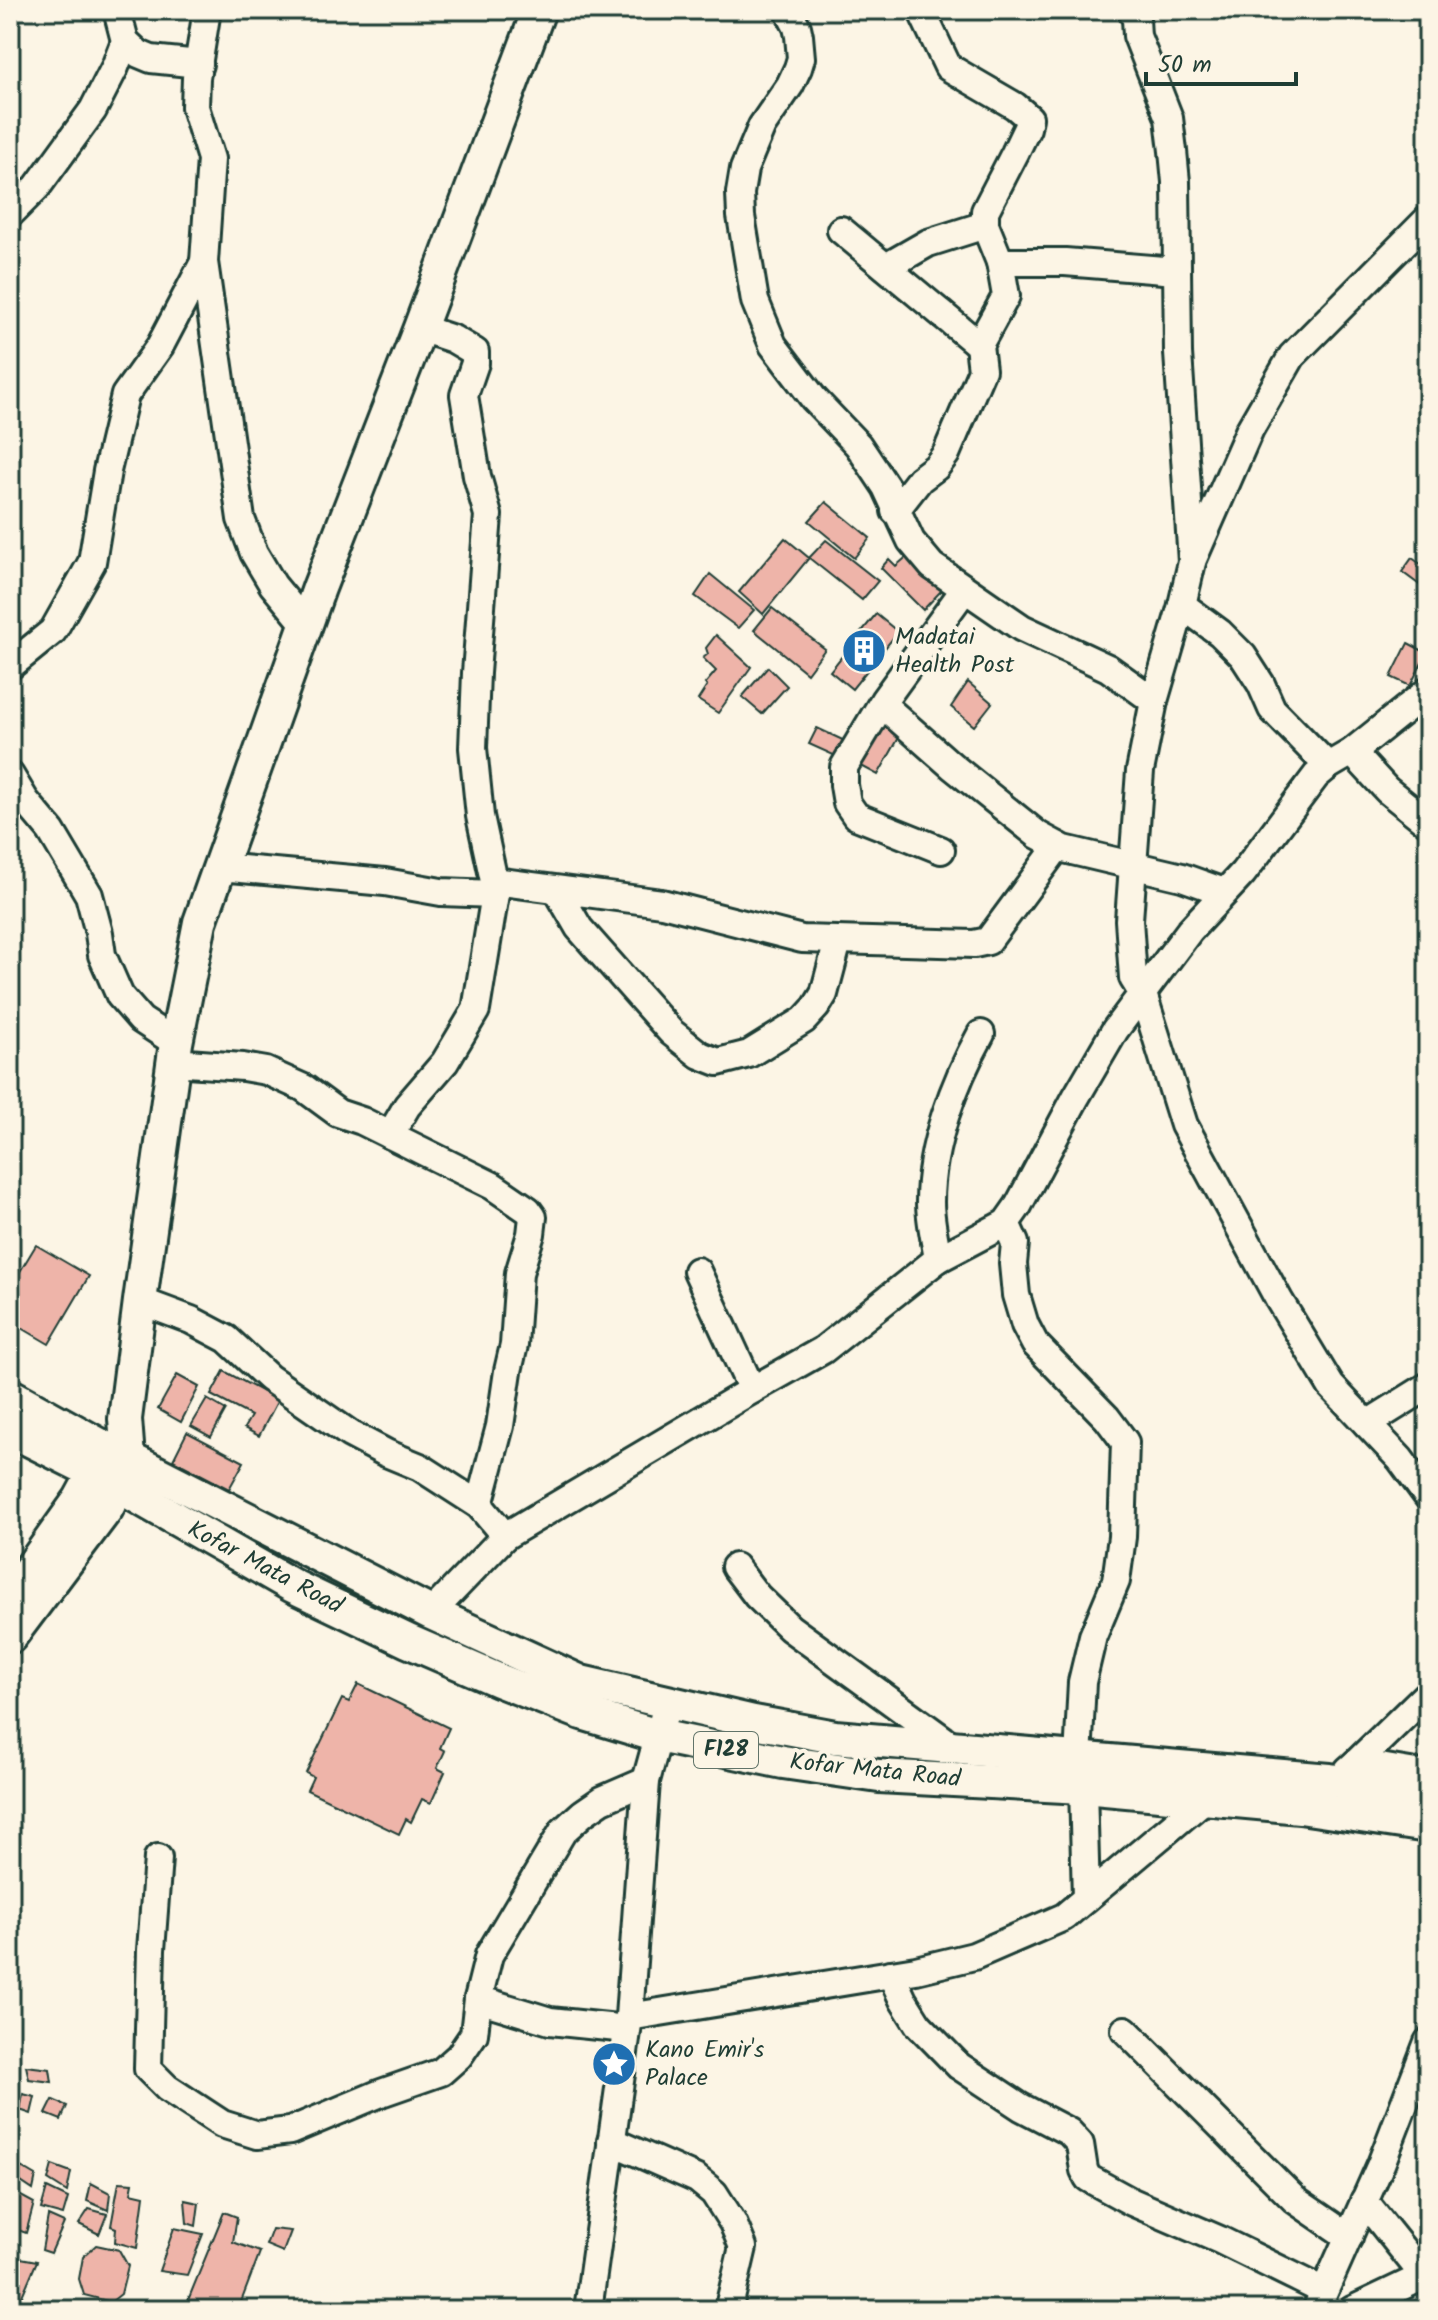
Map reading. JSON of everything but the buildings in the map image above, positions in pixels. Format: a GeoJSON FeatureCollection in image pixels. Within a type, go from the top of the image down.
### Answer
{"type":"FeatureCollection","features":[{"type":"Feature","properties":{"kind":"main road"},"geometry":{"type":"LineString","coordinates":[[10,1637],[107,1508],[112,1466],[125,1419],[174,1052],[200,922],[306,625],[544,11]]}},
{"type":"Feature","properties":{"kind":"main road","name":"F128"},"geometry":{"type":"LineString","coordinates":[[10,1395],[112,1466]]}},
{"type":"Feature","properties":{"kind":"main road","name":"F128"},"geometry":{"type":"LineString","coordinates":[[10,1430],[112,1466]]}},
{"type":"Feature","properties":{"kind":"main road"},"geometry":{"type":"LineString","coordinates":[[10,1597],[80,1499],[112,1466]]}},
{"type":"Feature","properties":{"kind":"main road","name":"Kofar Mata Road"},"geometry":{"type":"LineString","coordinates":[[112,1466],[581,1682],[754,1722],[835,1737],[955,1748],[1206,1798],[1363,1817],[1425,1809]]}},
{"type":"Feature","properties":{"kind":"main road","name":"Kofar Mata Road"},"geometry":{"type":"LineString","coordinates":[[112,1466],[293,1586],[498,1680],[582,1713],[658,1736],[783,1762],[879,1776],[1346,1772],[1425,1809]]}},
{"type":"Feature","properties":{"kind":"street"},"geometry":{"type":"LineString","coordinates":[[117,10],[125,41],[139,54],[151,59],[199,64]]}},
{"type":"Feature","properties":{"kind":"street"},"geometry":{"type":"LineString","coordinates":[[207,10],[195,107],[211,159],[204,262],[241,519],[254,553],[273,585],[306,625]]}},
{"type":"Feature","properties":{"kind":"street"},"geometry":{"type":"LineString","coordinates":[[788,10],[797,27],[801,58],[790,85],[762,126],[744,169],[740,193],[755,301],[773,345],[814,399],[858,445],[886,487],[911,541],[932,566],[1022,628],[1108,668],[1154,701]]}},
{"type":"Feature","properties":{"kind":"street"},"geometry":{"type":"LineString","coordinates":[[895,511],[920,479],[936,467],[946,454],[982,370],[979,345],[1006,296],[1000,262],[985,225],[985,211],[1027,128],[1029,118],[1015,106],[948,67],[921,10]]}},
{"type":"Feature","properties":{"kind":"street"},"geometry":{"type":"LineString","coordinates":[[1131,10],[1136,19],[1137,36],[1169,118],[1176,182],[1178,353],[1192,562]]}},
{"type":"Feature","properties":{"kind":"street"},"geometry":{"type":"LineString","coordinates":[[10,214],[37,187],[93,110],[125,41]]}},
{"type":"Feature","properties":{"kind":"street"},"geometry":{"type":"LineString","coordinates":[[1428,219],[1292,356],[1250,429],[1192,562],[1154,701],[1140,771],[1129,920],[1133,978],[1143,994],[1184,1125],[1279,1300],[1331,1386],[1400,1459],[1428,1497]]}},
{"type":"Feature","properties":{"kind":"street"},"geometry":{"type":"LineString","coordinates":[[886,267],[928,243],[985,225]]}},
{"type":"Feature","properties":{"kind":"street"},"geometry":{"type":"LineString","coordinates":[[841,230],[979,345]]}},
{"type":"Feature","properties":{"kind":"street"},"geometry":{"type":"LineString","coordinates":[[10,666],[53,631],[92,562],[107,471],[125,395],[160,346],[204,262]]}},
{"type":"Feature","properties":{"kind":"street"},"geometry":{"type":"LineString","coordinates":[[1000,262],[1065,262],[1176,271]]}},
{"type":"Feature","properties":{"kind":"street"},"geometry":{"type":"LineString","coordinates":[[390,1135],[407,1106],[445,1062],[476,1010],[494,888],[480,816],[473,748],[488,515],[477,476],[464,395],[475,363],[475,352],[453,339],[420,328]]}},
{"type":"Feature","properties":{"kind":"street"},"geometry":{"type":"LineString","coordinates":[[941,850],[856,816],[847,803],[844,767],[884,700],[964,590]]}},
{"type":"Feature","properties":{"kind":"street"},"geometry":{"type":"LineString","coordinates":[[1182,605],[1220,633],[1243,656],[1272,709],[1328,766]]}},
{"type":"Feature","properties":{"kind":"street"},"geometry":{"type":"LineString","coordinates":[[431,1613],[505,1536],[823,1350],[938,1259],[1006,1223],[1115,1030],[1190,930],[1243,873],[1316,776],[1352,752],[1428,691]]}},
{"type":"Feature","properties":{"kind":"street"},"geometry":{"type":"LineString","coordinates":[[883,705],[952,766],[1038,835],[1058,846],[1182,877],[1224,892]]}},
{"type":"Feature","properties":{"kind":"street"},"geometry":{"type":"LineString","coordinates":[[1352,752],[1387,790],[1428,823]]}},
{"type":"Feature","properties":{"kind":"street"},"geometry":{"type":"LineString","coordinates":[[10,775],[25,800],[51,831],[89,895],[102,955],[120,996],[174,1052],[266,1071],[304,1088],[338,1113],[493,1186],[528,1210],[533,1217],[519,1273],[514,1345],[500,1426],[479,1505]]}},
{"type":"Feature","properties":{"kind":"street"},"geometry":{"type":"LineString","coordinates":[[220,867],[385,882],[441,892],[494,888],[557,890],[662,903],[802,939],[982,944],[988,941],[1058,846]]}},
{"type":"Feature","properties":{"kind":"street"},"geometry":{"type":"LineString","coordinates":[[557,890],[579,928],[671,1032],[700,1055],[718,1062],[749,1054],[804,1020],[824,994],[838,941]]}},
{"type":"Feature","properties":{"kind":"street"},"geometry":{"type":"LineString","coordinates":[[938,1259],[930,1203],[935,1162],[947,1109],[981,1034]]}},
{"type":"Feature","properties":{"kind":"street"},"geometry":{"type":"LineString","coordinates":[[1006,1223],[1015,1243],[1013,1264],[1016,1295],[1025,1325],[1035,1344],[1107,1418],[1125,1442],[1122,1537],[1116,1581],[1093,1636],[1082,1682],[1080,1773],[1086,1898]]}},
{"type":"Feature","properties":{"kind":"street"},"geometry":{"type":"LineString","coordinates":[[697,1271],[752,1390]]}},
{"type":"Feature","properties":{"kind":"street"},"geometry":{"type":"LineString","coordinates":[[140,1301],[191,1320],[227,1339],[269,1378],[350,1434],[420,1467],[479,1505],[505,1536]]}},
{"type":"Feature","properties":{"kind":"street"},"geometry":{"type":"LineString","coordinates":[[1367,1424],[1428,1386]]}},
{"type":"Feature","properties":{"kind":"street"},"geometry":{"type":"LineString","coordinates":[[735,1567],[757,1596],[790,1628],[955,1748]]}},
{"type":"Feature","properties":{"kind":"street"},"geometry":{"type":"LineString","coordinates":[[1346,1772],[1428,1693]]}},
{"type":"Feature","properties":{"kind":"street"},"geometry":{"type":"LineString","coordinates":[[588,2310],[628,2023],[646,1781],[668,1701]]}},
{"type":"Feature","properties":{"kind":"street"},"geometry":{"type":"LineString","coordinates":[[158,1858],[151,1950],[148,2069],[167,2088],[222,2124],[257,2135],[290,2131],[441,2072],[459,2056],[474,2034],[478,1999],[489,1955],[563,1831],[602,1800],[646,1781]]}},
{"type":"Feature","properties":{"kind":"street"},"geometry":{"type":"LineString","coordinates":[[478,1999],[550,2021],[628,2023],[916,1970],[974,1956],[1064,1917],[1206,1798]]}},
{"type":"Feature","properties":{"kind":"street"},"geometry":{"type":"LineString","coordinates":[[891,1974],[918,2024],[959,2066],[1021,2107],[1069,2132],[1080,2144],[1088,2178],[1132,2202],[1220,2240],[1320,2300],[1349,2237],[1428,2042]]}},
{"type":"Feature","properties":{"kind":"street"},"geometry":{"type":"LineString","coordinates":[[1125,2030],[1295,2200],[1349,2237]]}},
{"type":"Feature","properties":{"kind":"street"},"geometry":{"type":"LineString","coordinates":[[611,2141],[697,2179],[714,2193],[733,2223],[743,2247],[730,2310]]}},
{"type":"Feature","properties":{"kind":"street"},"geometry":{"type":"LineString","coordinates":[[1352,2310],[1426,2277],[1364,2201]]}},
{"type":"Feature","properties":{"kind":"place","name":"Madatai Health Post"},"geometry":{"type":"Point","coordinates":[864,651]}},
{"type":"Feature","properties":{"kind":"place","name":"Kano Emir's Palace"},"geometry":{"type":"Point","coordinates":[614,2064]}}]}
